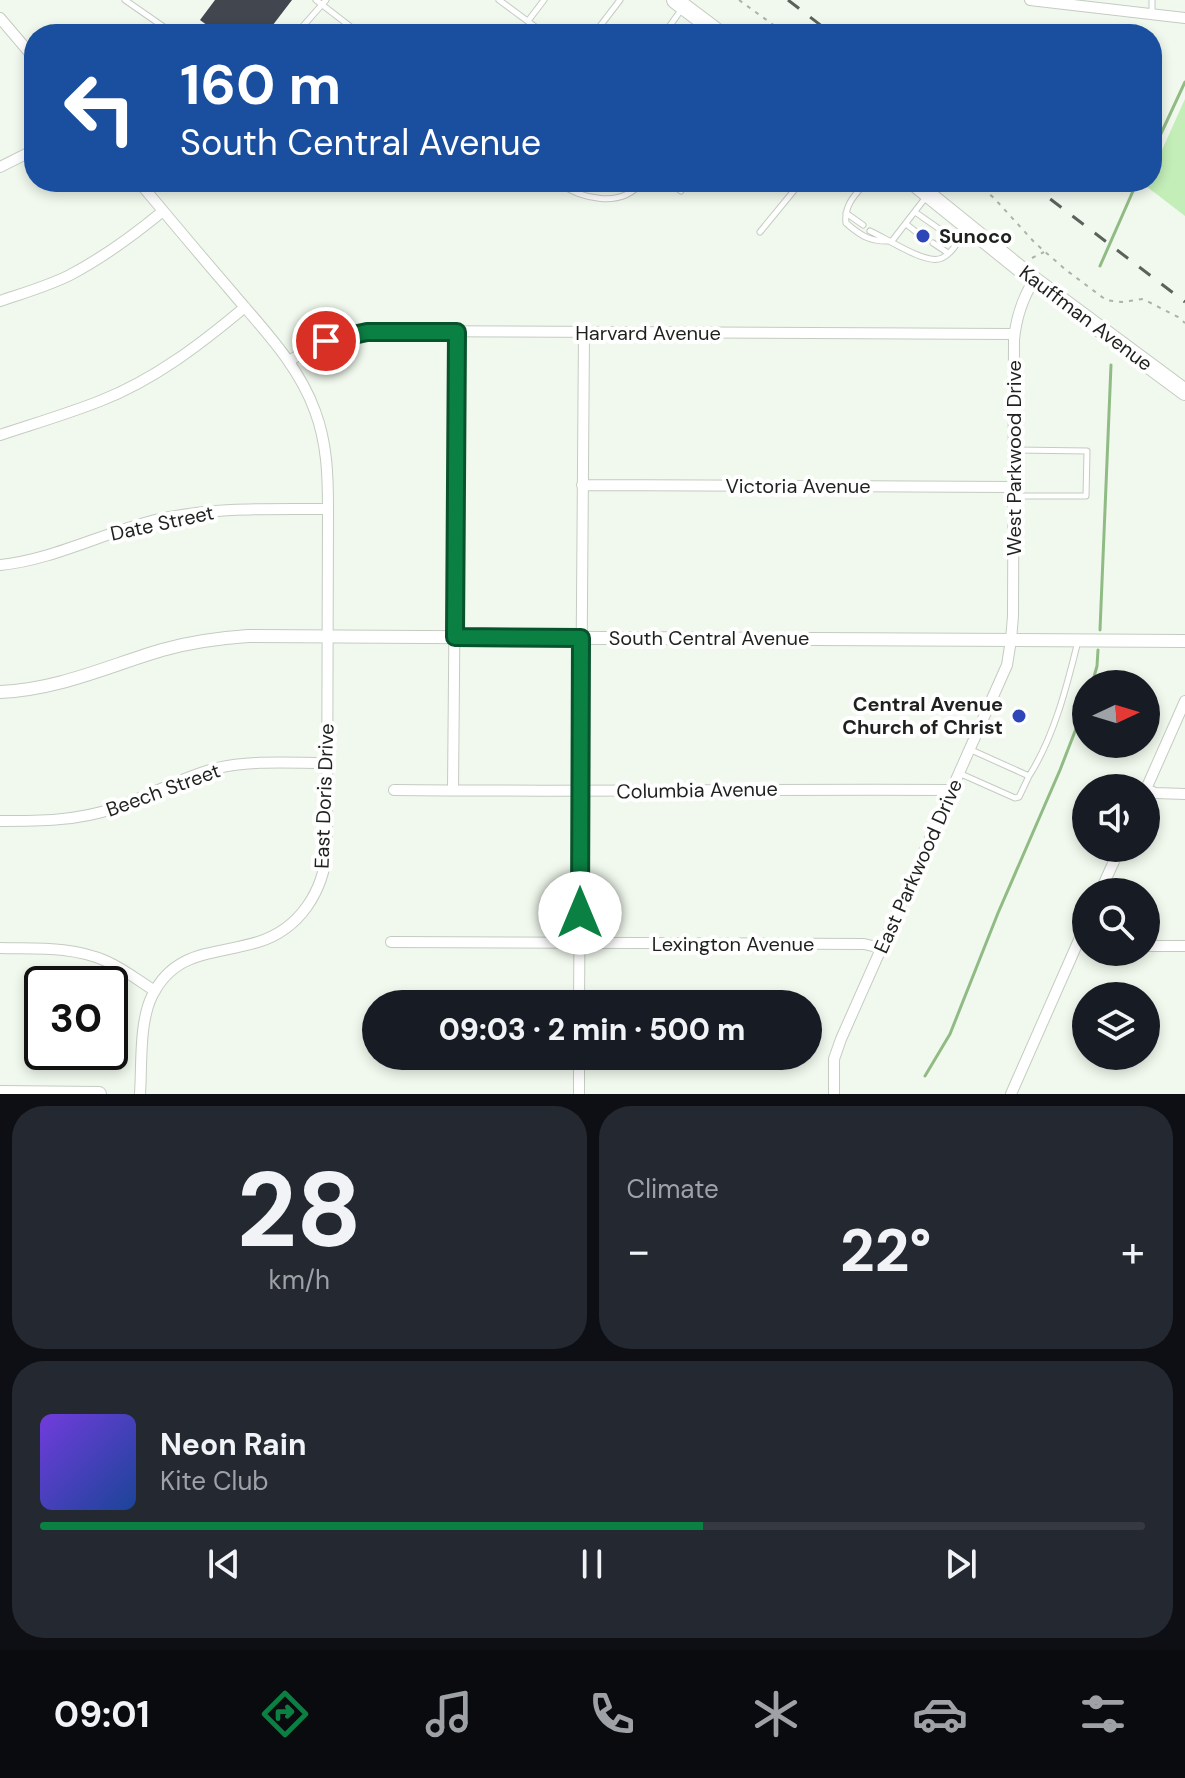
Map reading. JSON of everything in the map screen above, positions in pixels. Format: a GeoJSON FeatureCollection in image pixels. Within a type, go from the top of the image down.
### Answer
{"type":"FeatureCollection","features":[{"type":"Feature","properties":{"kind":"main road"},"geometry":{"type":"LineString","coordinates":[[680,3],[707,24]]}},
{"type":"Feature","properties":{"kind":"main road","name":"Kauffman Avenue"},"geometry":{"type":"LineString","coordinates":[[925,192],[1034,280],[1185,392]]}},
{"type":"Feature","properties":{"kind":"main road"},"geometry":{"type":"LineString","coordinates":[[0,1093],[99,1094]]}},
{"type":"Feature","properties":{"kind":"street"},"geometry":{"type":"LineString","coordinates":[[1030,0],[1185,18]]}},
{"type":"Feature","properties":{"kind":"street"},"geometry":{"type":"LineString","coordinates":[[0,18],[24,46]]}},
{"type":"Feature","properties":{"kind":"street"},"geometry":{"type":"LineString","coordinates":[[0,167],[24,155]]}},
{"type":"Feature","properties":{"kind":"street","name":"East Doris Drive"},"geometry":{"type":"LineString","coordinates":[[140,1094],[146,1013],[155,991],[169,973],[186,960],[267,939],[288,927],[306,908],[319,887],[326,862],[327,763],[328,509],[327,460],[321,430],[308,395],[289,361],[147,192]]}},
{"type":"Feature","properties":{"kind":"street"},"geometry":{"type":"LineString","coordinates":[[0,301],[80,270],[117,247],[163,211]]}},
{"type":"Feature","properties":{"kind":"street","name":"West Parkwood Drive"},"geometry":{"type":"LineString","coordinates":[[1011,640],[1014,334],[1021,305],[1034,280]]}},
{"type":"Feature","properties":{"kind":"street"},"geometry":{"type":"LineString","coordinates":[[0,435],[101,401],[125,389],[187,353],[245,307]]}},
{"type":"Feature","properties":{"kind":"street","name":"Harvard Avenue"},"geometry":{"type":"LineString","coordinates":[[289,361],[326,341],[378,331],[1014,334]]}},
{"type":"Feature","properties":{"kind":"street"},"geometry":{"type":"LineString","coordinates":[[453,790],[457,332]]}},
{"type":"Feature","properties":{"kind":"street"},"geometry":{"type":"LineString","coordinates":[[579,990],[584,333]]}},
{"type":"Feature","properties":{"kind":"street","name":"Victoria Avenue"},"geometry":{"type":"LineString","coordinates":[[582,485],[1014,491]]}},
{"type":"Feature","properties":{"kind":"street","name":"Date Street"},"geometry":{"type":"LineString","coordinates":[[0,565],[45,555],[128,527],[180,515],[237,508],[328,509]]}},
{"type":"Feature","properties":{"kind":"street","name":"South Central Avenue"},"geometry":{"type":"LineString","coordinates":[[0,692],[57,684],[199,641],[248,636],[1185,641]]}},
{"type":"Feature","properties":{"kind":"street","name":"East Parkwood Drive"},"geometry":{"type":"LineString","coordinates":[[834,1094],[833,1070],[837,1049],[1007,665],[1011,640]]}},
{"type":"Feature","properties":{"kind":"street"},"geometry":{"type":"LineString","coordinates":[[1153,774],[1185,701]]}},
{"type":"Feature","properties":{"kind":"street","name":"Beech Street"},"geometry":{"type":"LineString","coordinates":[[0,821],[48,821],[86,816],[221,767],[257,763],[327,763]]}},
{"type":"Feature","properties":{"kind":"street","name":"Columbia Avenue"},"geometry":{"type":"LineString","coordinates":[[394,790],[951,790]]}},
{"type":"Feature","properties":{"kind":"street"},"geometry":{"type":"LineString","coordinates":[[1160,793],[1185,794]]}},
{"type":"Feature","properties":{"kind":"street","name":"Lexington Avenue"},"geometry":{"type":"LineString","coordinates":[[391,942],[864,944],[881,948]]}},
{"type":"Feature","properties":{"kind":"street"},"geometry":{"type":"LineString","coordinates":[[1160,946],[1185,946]]}},
{"type":"Feature","properties":{"kind":"street"},"geometry":{"type":"LineString","coordinates":[[0,948],[60,949],[84,953],[113,964],[155,991]]}},
{"type":"Feature","properties":{"kind":"street"},"geometry":{"type":"LineString","coordinates":[[1011,1094],[1072,964]]}},
{"type":"Feature","properties":{"kind":"street"},"geometry":{"type":"LineString","coordinates":[[579,1070],[579,1094]]}},
{"type":"Feature","properties":{"kind":"lane"},"geometry":{"type":"LineString","coordinates":[[125,0],[160,24]]}},
{"type":"Feature","properties":{"kind":"lane"},"geometry":{"type":"LineString","coordinates":[[499,0],[532,24]]}},
{"type":"Feature","properties":{"kind":"lane"},"geometry":{"type":"LineString","coordinates":[[528,21],[544,0]]}},
{"type":"Feature","properties":{"kind":"lane"},"geometry":{"type":"LineString","coordinates":[[602,24],[620,0]]}},
{"type":"Feature","properties":{"kind":"lane"},"geometry":{"type":"LineString","coordinates":[[1152,0],[1152,15]]}},
{"type":"Feature","properties":{"kind":"lane"},"geometry":{"type":"LineString","coordinates":[[304,24],[321,1],[348,24]]}},
{"type":"Feature","properties":{"kind":"lane"},"geometry":{"type":"LineString","coordinates":[[669,24],[680,3]]}},
{"type":"Feature","properties":{"kind":"lane"},"geometry":{"type":"LineString","coordinates":[[575,192],[609,199],[632,192]]}},
{"type":"Feature","properties":{"kind":"lane"},"geometry":{"type":"LineString","coordinates":[[760,232],[793,192]]}},
{"type":"Feature","properties":{"kind":"lane"},"geometry":{"type":"LineString","coordinates":[[858,192],[845,212],[846,223],[877,242],[892,241],[929,195]]}},
{"type":"Feature","properties":{"kind":"lane"},"geometry":{"type":"LineString","coordinates":[[845,212],[863,225]]}},
{"type":"Feature","properties":{"kind":"lane"},"geometry":{"type":"LineString","coordinates":[[915,212],[958,242]]}},
{"type":"Feature","properties":{"kind":"lane"},"geometry":{"type":"LineString","coordinates":[[906,224],[915,231]]}},
{"type":"Feature","properties":{"kind":"lane"},"geometry":{"type":"LineString","coordinates":[[870,231],[927,260],[942,259],[968,226]]}},
{"type":"Feature","properties":{"kind":"lane"},"geometry":{"type":"LineString","coordinates":[[933,243],[948,253]]}},
{"type":"Feature","properties":{"kind":"lane"},"geometry":{"type":"LineString","coordinates":[[1014,450],[1087,451],[1086,496],[1014,491]]}},
{"type":"Feature","properties":{"kind":"lane"},"geometry":{"type":"LineString","coordinates":[[959,773],[1011,797],[1019,797],[1047,738],[1067,685],[1078,640]]}},
{"type":"Feature","properties":{"kind":"lane"},"geometry":{"type":"LineString","coordinates":[[969,749],[1029,776]]}},
{"type":"Feature","properties":{"kind":"path"},"geometry":{"type":"LineString","coordinates":[[739,0],[772,24]]}},
{"type":"Feature","properties":{"kind":"path"},"geometry":{"type":"LineString","coordinates":[[987,192],[1045,251],[1106,300],[1122,302],[1143,299],[1185,323]]}},
{"type":"Feature","properties":{"kind":"path"},"geometry":{"type":"LineString","coordinates":[[1017,265],[1045,251]]}},
{"type":"Feature","properties":{"kind":"green space"},"geometry":{"type":"Polygon","coordinates":[[[1185,99],[1185,216],[1154,192],[1162,192],[1162,150],[1185,99]]]}},
{"type":"Feature","properties":{"kind":"building"},"geometry":{"type":"Polygon","coordinates":[[[215,0],[292,0],[274,24],[205,24],[200,20],[215,0]]]}},
{"type":"Feature","properties":{"kind":"waterway"},"geometry":{"type":"LineString","coordinates":[[1162,131],[1185,82]]}},
{"type":"Feature","properties":{"kind":"waterway"},"geometry":{"type":"LineString","coordinates":[[1100,266],[1133,192]]}},
{"type":"Feature","properties":{"kind":"waterway"},"geometry":{"type":"LineString","coordinates":[[1100,630],[1111,365]]}},
{"type":"Feature","properties":{"kind":"waterway"},"geometry":{"type":"LineString","coordinates":[[1096,670],[1098,650]]}},
{"type":"Feature","properties":{"kind":"waterway"},"geometry":{"type":"LineString","coordinates":[[925,1076],[950,1034],[1072,739]]}},
{"type":"Feature","properties":{"kind":"railway"},"geometry":{"type":"LineString","coordinates":[[788,0],[819,24]]}},
{"type":"Feature","properties":{"kind":"railway"},"geometry":{"type":"LineString","coordinates":[[1041,192],[1185,302]]}},
{"type":"Feature","properties":{"kind":"place","name":"Sunoco"},"geometry":{"type":"Point","coordinates":[923,236]}},
{"type":"Feature","properties":{"kind":"place","name":"Central Avenue Church of Christ"},"geometry":{"type":"Point","coordinates":[1019,716]}},
{"type":"Feature","properties":{"kind":"route"},"geometry":{"type":"LineString","coordinates":[[326,341],[378,331],[457,332],[455,637],[581,638],[580,913]]}}]}
